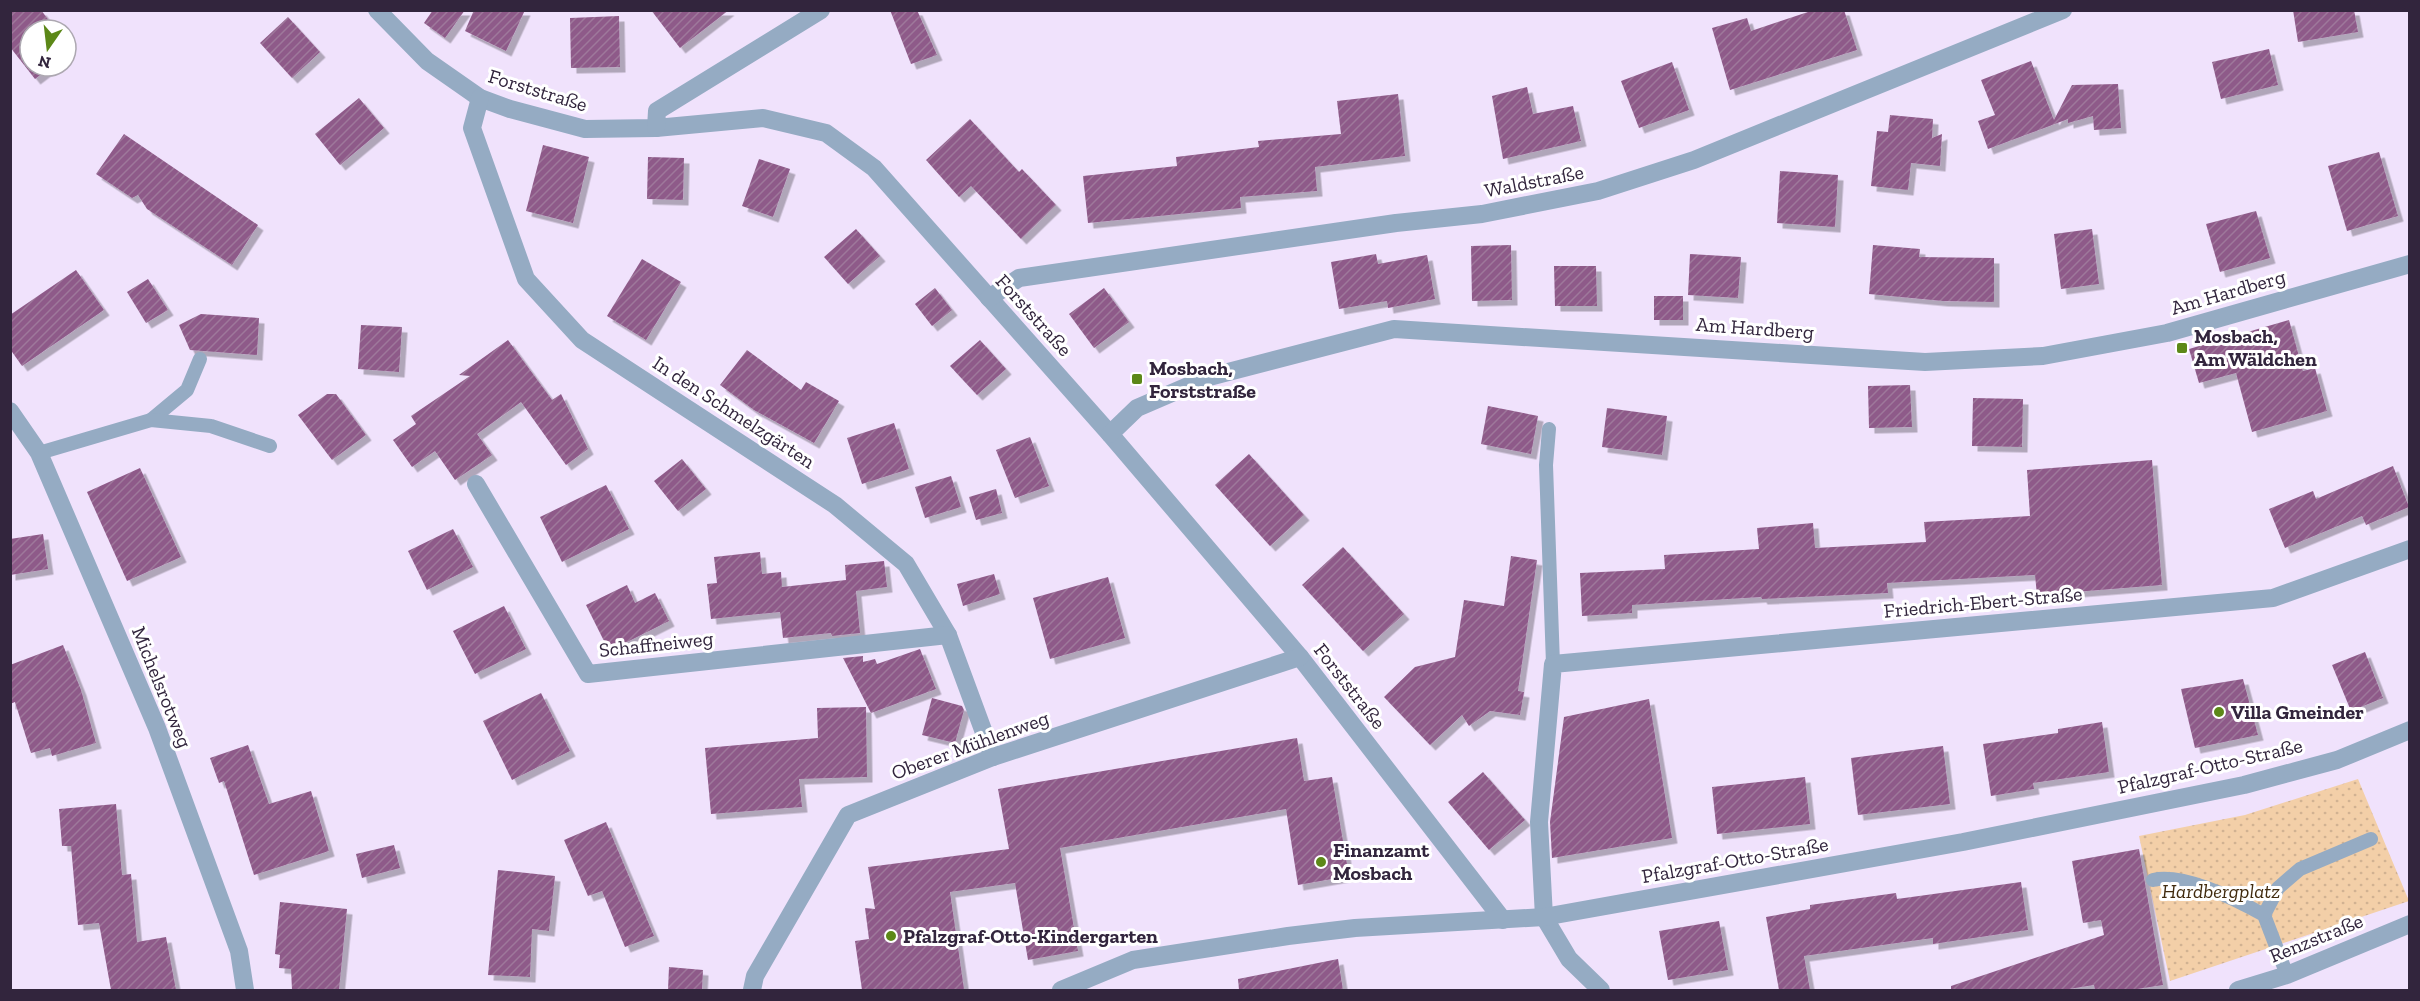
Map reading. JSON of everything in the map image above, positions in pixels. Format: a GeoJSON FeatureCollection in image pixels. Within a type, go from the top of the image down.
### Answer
{"type":"FeatureCollection","features":[{"type":"Feature","properties":{"kind":"street","name":"Forststraße"},"geometry":{"type":"LineString","coordinates":[[377,10],[428,61],[480,98],[510,109],[585,129],[656,128],[763,118],[826,133],[874,168],[1110,434],[1300,657],[1503,920]]}},
{"type":"Feature","properties":{"kind":"street"},"geometry":{"type":"LineString","coordinates":[[656,128],[657,111],[821,10]]}},
{"type":"Feature","properties":{"kind":"street","name":"Waldstraße"},"geometry":{"type":"LineString","coordinates":[[989,298],[1019,278],[1396,223],[1482,214],[1598,191],[1694,160],[2063,10]]}},
{"type":"Feature","properties":{"kind":"street","name":"In den Schmelzgärten"},"geometry":{"type":"LineString","coordinates":[[480,98],[472,128],[526,279],[582,340],[835,505],[906,564],[948,635],[993,757]]}},
{"type":"Feature","properties":{"kind":"street","name":"Am Hardberg"},"geometry":{"type":"LineString","coordinates":[[1110,434],[1137,408],[1209,377],[1394,329],[1925,362],[2043,356],[2167,333],[2409,264]]}},
{"type":"Feature","properties":{"kind":"street","name":"Michelsrotweg"},"geometry":{"type":"LineString","coordinates":[[10,411],[39,453],[157,728],[239,951],[245,990]]}},
{"type":"Feature","properties":{"kind":"street","name":"Schaffneiweg"},"geometry":{"type":"LineString","coordinates":[[476,484],[588,674],[948,635]]}},
{"type":"Feature","properties":{"kind":"street","name":"Friedrich-Ebert-Straße"},"geometry":{"type":"LineString","coordinates":[[1553,664],[2273,598],[2409,549]]}},
{"type":"Feature","properties":{"kind":"street","name":"Oberer Mühlenweg"},"geometry":{"type":"LineString","coordinates":[[752,990],[755,976],[849,815],[993,757],[1300,657]]}},
{"type":"Feature","properties":{"kind":"street"},"geometry":{"type":"LineString","coordinates":[[1553,664],[1539,822],[1544,917],[1569,959],[1601,990]]}},
{"type":"Feature","properties":{"kind":"street","name":"Pfalzgraf-Otto-Straße"},"geometry":{"type":"LineString","coordinates":[[1061,990],[1133,960],[1144,958],[1355,928],[1544,917],[1963,842],[2244,785],[2337,760],[2409,730]]}},
{"type":"Feature","properties":{"kind":"street","name":"Renzstraße"},"geometry":{"type":"LineString","coordinates":[[2238,990],[2280,982],[2409,924]]}},
{"type":"Feature","properties":{"kind":"lane"},"geometry":{"type":"LineString","coordinates":[[151,420],[186,390],[200,359]]}},
{"type":"Feature","properties":{"kind":"lane"},"geometry":{"type":"LineString","coordinates":[[39,453],[151,420],[211,426],[270,446]]}},
{"type":"Feature","properties":{"kind":"lane"},"geometry":{"type":"LineString","coordinates":[[1549,429],[1546,465],[1553,664]]}},
{"type":"Feature","properties":{"kind":"lane"},"geometry":{"type":"LineString","coordinates":[[2280,982],[2264,915],[2278,888],[2300,869],[2371,839]]}},
{"type":"Feature","properties":{"kind":"lane"},"geometry":{"type":"LineString","coordinates":[[2153,880],[2161,878],[2193,884],[2235,899],[2264,915]]}},
{"type":"Feature","properties":{"kind":"green space","name":"Hardbergplatz"},"geometry":{"type":"Polygon","coordinates":[[[2358,779],[2409,901],[2170,981],[2139,836],[2245,815],[2358,779]]]}},
{"type":"Feature","properties":{"kind":"building"},"geometry":{"type":"Polygon","coordinates":[[[10,10],[41,10],[47,18],[18,18],[18,57],[10,47],[10,10]]]}},
{"type":"Feature","properties":{"kind":"building"},"geometry":{"type":"Polygon","coordinates":[[[433,10],[465,10],[445,38],[424,23],[433,10]]]}},
{"type":"Feature","properties":{"kind":"building"},"geometry":{"type":"Polygon","coordinates":[[[474,10],[525,10],[506,51],[465,31],[474,10]]]}},
{"type":"Feature","properties":{"kind":"building"},"geometry":{"type":"Polygon","coordinates":[[[651,10],[729,10],[680,48],[651,10]]]}},
{"type":"Feature","properties":{"kind":"building"},"geometry":{"type":"Polygon","coordinates":[[[890,10],[917,10],[937,55],[911,64],[890,10]]]}},
{"type":"Feature","properties":{"kind":"building"},"geometry":{"type":"Polygon","coordinates":[[[1814,10],[1844,10],[1857,50],[1730,90],[1712,28],[1747,18],[1751,31],[1814,10]]]}},
{"type":"Feature","properties":{"kind":"building"},"geometry":{"type":"Polygon","coordinates":[[[2293,10],[2354,10],[2358,32],[2298,42],[2293,10]]]}},
{"type":"Feature","properties":{"kind":"building"},"geometry":{"type":"Polygon","coordinates":[[[619,16],[620,67],[571,68],[570,18],[619,16]]]}},
{"type":"Feature","properties":{"kind":"building"},"geometry":{"type":"Polygon","coordinates":[[[288,17],[320,52],[292,78],[260,43],[288,17]]]}},
{"type":"Feature","properties":{"kind":"building"},"geometry":{"type":"Polygon","coordinates":[[[2269,49],[2278,85],[2221,99],[2212,62],[2269,49]]]}},
{"type":"Feature","properties":{"kind":"building"},"geometry":{"type":"Polygon","coordinates":[[[2031,61],[2054,120],[2072,85],[2118,84],[2121,128],[2094,130],[2093,116],[2068,123],[2068,119],[1988,149],[1978,121],[1995,115],[1981,80],[2031,61]]]}},
{"type":"Feature","properties":{"kind":"building"},"geometry":{"type":"Polygon","coordinates":[[[1672,62],[1689,110],[1639,128],[1621,81],[1672,62]]]}},
{"type":"Feature","properties":{"kind":"building"},"geometry":{"type":"Polygon","coordinates":[[[1527,87],[1533,114],[1573,106],[1581,141],[1503,159],[1492,96],[1527,87]]]}},
{"type":"Feature","properties":{"kind":"building"},"geometry":{"type":"Polygon","coordinates":[[[1398,94],[1405,156],[1315,167],[1317,191],[1240,197],[1241,208],[1088,223],[1083,176],[1177,166],[1176,157],[1259,147],[1258,141],[1341,134],[1337,101],[1398,94]]]}},
{"type":"Feature","properties":{"kind":"building"},"geometry":{"type":"Polygon","coordinates":[[[359,98],[384,128],[340,165],[315,134],[359,98]]]}},
{"type":"Feature","properties":{"kind":"building"},"geometry":{"type":"Polygon","coordinates":[[[1890,115],[1933,119],[1932,138],[1942,134],[1940,166],[1911,163],[1908,190],[1871,186],[1877,131],[1888,132],[1890,115]]]}},
{"type":"Feature","properties":{"kind":"building"},"geometry":{"type":"Polygon","coordinates":[[[970,119],[1019,172],[1022,169],[1056,205],[1021,239],[971,186],[959,197],[926,160],[970,119]]]}},
{"type":"Feature","properties":{"kind":"building"},"geometry":{"type":"Polygon","coordinates":[[[124,134],[258,225],[232,265],[147,209],[138,195],[132,198],[96,174],[124,134]]]}},
{"type":"Feature","properties":{"kind":"building"},"geometry":{"type":"Polygon","coordinates":[[[543,145],[589,157],[573,223],[526,211],[543,145]]]}},
{"type":"Feature","properties":{"kind":"building"},"geometry":{"type":"Polygon","coordinates":[[[2379,152],[2398,216],[2347,231],[2328,166],[2379,152]]]}},
{"type":"Feature","properties":{"kind":"building"},"geometry":{"type":"Polygon","coordinates":[[[648,157],[684,158],[683,200],[647,199],[648,157]]]}},
{"type":"Feature","properties":{"kind":"building"},"geometry":{"type":"Polygon","coordinates":[[[759,159],[790,169],[773,217],[742,206],[759,159]]]}},
{"type":"Feature","properties":{"kind":"building"},"geometry":{"type":"Polygon","coordinates":[[[1780,171],[1838,175],[1835,227],[1777,223],[1780,171]]]}},
{"type":"Feature","properties":{"kind":"building"},"geometry":{"type":"Polygon","coordinates":[[[2256,211],[2270,258],[2220,272],[2206,224],[2256,211]]]}},
{"type":"Feature","properties":{"kind":"building"},"geometry":{"type":"Polygon","coordinates":[[[856,229],[880,256],[848,284],[824,257],[856,229]]]}},
{"type":"Feature","properties":{"kind":"building"},"geometry":{"type":"Polygon","coordinates":[[[2092,229],[2099,284],[2061,289],[2054,234],[2092,229]]]}},
{"type":"Feature","properties":{"kind":"building"},"geometry":{"type":"Polygon","coordinates":[[[1511,245],[1512,300],[1472,301],[1471,246],[1511,245]]]}},
{"type":"Feature","properties":{"kind":"building"},"geometry":{"type":"Polygon","coordinates":[[[1873,245],[1920,249],[1919,257],[1994,258],[1994,302],[1943,301],[1869,294],[1873,245]]]}},
{"type":"Feature","properties":{"kind":"building"},"geometry":{"type":"Polygon","coordinates":[[[1376,254],[1378,264],[1427,255],[1435,299],[1388,308],[1387,301],[1339,309],[1331,262],[1376,254]]]}},
{"type":"Feature","properties":{"kind":"building"},"geometry":{"type":"Polygon","coordinates":[[[1690,254],[1741,257],[1738,298],[1688,295],[1690,254]]]}},
{"type":"Feature","properties":{"kind":"building"},"geometry":{"type":"Polygon","coordinates":[[[642,259],[681,282],[646,340],[607,316],[642,259]]]}},
{"type":"Feature","properties":{"kind":"building"},"geometry":{"type":"Polygon","coordinates":[[[1554,266],[1596,266],[1597,306],[1555,306],[1554,266]]]}},
{"type":"Feature","properties":{"kind":"building"},"geometry":{"type":"Polygon","coordinates":[[[76,270],[104,310],[22,366],[10,349],[10,315],[76,270]]]}},
{"type":"Feature","properties":{"kind":"building"},"geometry":{"type":"Polygon","coordinates":[[[148,279],[168,310],[146,323],[127,292],[148,279]]]}},
{"type":"Feature","properties":{"kind":"building"},"geometry":{"type":"Polygon","coordinates":[[[935,288],[952,310],[932,326],[915,304],[935,288]]]}},
{"type":"Feature","properties":{"kind":"building"},"geometry":{"type":"Polygon","coordinates":[[[1104,288],[1129,322],[1094,348],[1069,314],[1104,288]]]}},
{"type":"Feature","properties":{"kind":"building"},"geometry":{"type":"Polygon","coordinates":[[[1654,296],[1683,296],[1683,320],[1654,320],[1654,296]]]}},
{"type":"Feature","properties":{"kind":"building"},"geometry":{"type":"Polygon","coordinates":[[[201,314],[259,318],[257,355],[190,350],[179,325],[201,314]]]}},
{"type":"Feature","properties":{"kind":"building"},"geometry":{"type":"Polygon","coordinates":[[[2289,320],[2303,371],[2315,368],[2327,411],[2252,432],[2236,373],[2199,383],[2189,349],[2289,320]]]}},
{"type":"Feature","properties":{"kind":"building"},"geometry":{"type":"Polygon","coordinates":[[[361,325],[402,327],[399,372],[358,369],[361,325]]]}},
{"type":"Feature","properties":{"kind":"building"},"geometry":{"type":"Polygon","coordinates":[[[508,340],[552,400],[561,394],[588,449],[566,465],[521,402],[477,434],[492,455],[455,480],[435,451],[412,467],[393,440],[416,424],[411,416],[470,376],[459,375],[508,340]]]}},
{"type":"Feature","properties":{"kind":"building"},"geometry":{"type":"Polygon","coordinates":[[[980,340],[1006,369],[977,395],[950,366],[980,340]]]}},
{"type":"Feature","properties":{"kind":"building"},"geometry":{"type":"Polygon","coordinates":[[[747,350],[801,390],[806,382],[839,401],[814,443],[754,410],[720,385],[747,350]]]}},
{"type":"Feature","properties":{"kind":"building"},"geometry":{"type":"Polygon","coordinates":[[[1910,385],[1912,427],[1869,428],[1868,386],[1910,385]]]}},
{"type":"Feature","properties":{"kind":"building"},"geometry":{"type":"Polygon","coordinates":[[[327,394],[336,394],[366,435],[332,460],[298,415],[327,394]]]}},
{"type":"Feature","properties":{"kind":"building"},"geometry":{"type":"Polygon","coordinates":[[[1973,398],[2023,399],[2022,447],[1972,446],[1973,398]]]}},
{"type":"Feature","properties":{"kind":"building"},"geometry":{"type":"Polygon","coordinates":[[[1488,406],[1538,416],[1531,454],[1481,444],[1488,406]]]}},
{"type":"Feature","properties":{"kind":"building"},"geometry":{"type":"Polygon","coordinates":[[[1607,408],[1667,416],[1662,455],[1602,447],[1607,408]]]}},
{"type":"Feature","properties":{"kind":"building"},"geometry":{"type":"Polygon","coordinates":[[[894,423],[909,469],[862,484],[847,438],[894,423]]]}},
{"type":"Feature","properties":{"kind":"building"},"geometry":{"type":"Polygon","coordinates":[[[1030,437],[1049,486],[1015,498],[996,450],[1030,437]]]}},
{"type":"Feature","properties":{"kind":"building"},"geometry":{"type":"Polygon","coordinates":[[[1249,454],[1304,515],[1270,546],[1215,485],[1249,454]]]}},
{"type":"Feature","properties":{"kind":"building"},"geometry":{"type":"Polygon","coordinates":[[[682,459],[706,489],[678,511],[654,481],[682,459]]]}},
{"type":"Feature","properties":{"kind":"building"},"geometry":{"type":"Polygon","coordinates":[[[2152,460],[2162,585],[2037,595],[2035,575],[1887,583],[1888,593],[1762,599],[1761,597],[1632,605],[1632,613],[1582,616],[1580,573],[1665,569],[1664,555],[1759,549],[1757,528],[1813,523],[1815,548],[1926,542],[1924,522],[2030,516],[2027,470],[2152,460]]]}},
{"type":"Feature","properties":{"kind":"building"},"geometry":{"type":"Polygon","coordinates":[[[2393,466],[2409,507],[2366,525],[2362,516],[2285,548],[2269,509],[2313,491],[2316,499],[2393,466]]]}},
{"type":"Feature","properties":{"kind":"building"},"geometry":{"type":"Polygon","coordinates":[[[140,468],[181,557],[127,581],[87,492],[140,468]]]}},
{"type":"Feature","properties":{"kind":"building"},"geometry":{"type":"Polygon","coordinates":[[[951,476],[961,507],[925,518],[915,487],[951,476]]]}},
{"type":"Feature","properties":{"kind":"building"},"geometry":{"type":"Polygon","coordinates":[[[606,485],[629,529],[562,562],[540,517],[606,485]]]}},
{"type":"Feature","properties":{"kind":"building"},"geometry":{"type":"Polygon","coordinates":[[[996,489],[1002,513],[976,520],[969,497],[996,489]]]}},
{"type":"Feature","properties":{"kind":"building"},"geometry":{"type":"Polygon","coordinates":[[[453,529],[473,567],[427,590],[408,551],[453,529]]]}},
{"type":"Feature","properties":{"kind":"building"},"geometry":{"type":"Polygon","coordinates":[[[43,534],[48,569],[10,575],[10,539],[43,534]]]}},
{"type":"Feature","properties":{"kind":"building"},"geometry":{"type":"Polygon","coordinates":[[[1343,547],[1404,614],[1363,651],[1302,585],[1343,547]]]}},
{"type":"Feature","properties":{"kind":"building"},"geometry":{"type":"Polygon","coordinates":[[[760,552],[762,574],[781,572],[782,587],[846,580],[845,565],[884,561],[887,587],[856,591],[860,633],[832,636],[831,633],[783,638],[780,612],[711,619],[707,584],[717,583],[714,557],[760,552]]]}},
{"type":"Feature","properties":{"kind":"building"},"geometry":{"type":"Polygon","coordinates":[[[1511,556],[1537,560],[1518,691],[1524,692],[1520,715],[1490,711],[1469,726],[1462,715],[1430,745],[1384,697],[1415,667],[1455,657],[1464,600],[1504,606],[1511,556]]]}},
{"type":"Feature","properties":{"kind":"building"},"geometry":{"type":"Polygon","coordinates":[[[994,574],[1000,594],[963,606],[957,584],[994,574]]]}},
{"type":"Feature","properties":{"kind":"building"},"geometry":{"type":"Polygon","coordinates":[[[1108,577],[1125,638],[1050,659],[1033,598],[1108,577]]]}},
{"type":"Feature","properties":{"kind":"building"},"geometry":{"type":"Polygon","coordinates":[[[627,585],[635,603],[655,593],[669,621],[609,651],[586,605],[627,585]]]}},
{"type":"Feature","properties":{"kind":"building"},"geometry":{"type":"Polygon","coordinates":[[[504,606],[526,649],[475,674],[453,631],[504,606]]]}},
{"type":"Feature","properties":{"kind":"building"},"geometry":{"type":"Polygon","coordinates":[[[63,645],[81,690],[96,743],[52,756],[50,748],[31,753],[15,702],[10,704],[10,665],[63,645]]]}},
{"type":"Feature","properties":{"kind":"building"},"geometry":{"type":"Polygon","coordinates":[[[920,649],[936,689],[871,713],[843,658],[863,656],[863,662],[875,659],[877,664],[920,649]]]}},
{"type":"Feature","properties":{"kind":"building"},"geometry":{"type":"Polygon","coordinates":[[[2365,652],[2383,698],[2351,711],[2332,665],[2365,652]]]}},
{"type":"Feature","properties":{"kind":"building","name":"Villa Gmeinder"},"geometry":{"type":"Polygon","coordinates":[[[2243,679],[2258,735],[2195,748],[2181,689],[2243,679]]]}},
{"type":"Feature","properties":{"kind":"building"},"geometry":{"type":"Polygon","coordinates":[[[541,693],[570,751],[512,780],[483,721],[541,693]]]}},
{"type":"Feature","properties":{"kind":"building"},"geometry":{"type":"Polygon","coordinates":[[[932,698],[962,706],[964,710],[955,743],[922,735],[932,698]]]}},
{"type":"Feature","properties":{"kind":"building"},"geometry":{"type":"Polygon","coordinates":[[[1649,699],[1672,838],[1552,858],[1550,822],[1564,717],[1649,699]]]}},
{"type":"Feature","properties":{"kind":"building"},"geometry":{"type":"Polygon","coordinates":[[[866,707],[867,777],[799,779],[802,807],[711,814],[705,748],[818,738],[817,708],[866,707]]]}},
{"type":"Feature","properties":{"kind":"building"},"geometry":{"type":"Polygon","coordinates":[[[2102,722],[2109,772],[2033,783],[2034,789],[1991,796],[1983,744],[2058,733],[2058,729],[2102,722]]]}},
{"type":"Feature","properties":{"kind":"building","name":"Finanzamt Mosbach"},"geometry":{"type":"Polygon","coordinates":[[[1297,738],[1304,781],[1332,777],[1349,876],[1298,885],[1286,809],[1060,848],[1078,951],[1028,960],[1015,883],[950,892],[964,989],[862,990],[855,941],[869,939],[865,908],[875,909],[868,867],[1009,849],[998,789],[1297,738]]]}},
{"type":"Feature","properties":{"kind":"building"},"geometry":{"type":"Polygon","coordinates":[[[248,745],[269,804],[311,791],[329,851],[254,875],[224,781],[219,783],[210,758],[248,745]]]}},
{"type":"Feature","properties":{"kind":"building"},"geometry":{"type":"Polygon","coordinates":[[[1943,746],[1950,804],[1858,815],[1851,758],[1943,746]]]}},
{"type":"Feature","properties":{"kind":"building"},"geometry":{"type":"Polygon","coordinates":[[[1483,772],[1525,820],[1489,850],[1448,802],[1483,772]]]}},
{"type":"Feature","properties":{"kind":"building"},"geometry":{"type":"Polygon","coordinates":[[[1805,777],[1810,824],[1717,834],[1712,787],[1805,777]]]}},
{"type":"Feature","properties":{"kind":"building"},"geometry":{"type":"Polygon","coordinates":[[[116,804],[122,875],[131,874],[137,942],[166,937],[176,990],[111,990],[99,923],[78,925],[71,846],[62,846],[59,809],[116,804]]]}},
{"type":"Feature","properties":{"kind":"building"},"geometry":{"type":"Polygon","coordinates":[[[606,822],[654,936],[625,947],[602,891],[588,896],[564,840],[606,822]]]}},
{"type":"Feature","properties":{"kind":"building"},"geometry":{"type":"Polygon","coordinates":[[[394,845],[400,868],[362,878],[356,854],[394,845]]]}},
{"type":"Feature","properties":{"kind":"building"},"geometry":{"type":"Polygon","coordinates":[[[2139,849],[2163,985],[2131,990],[2095,990],[2094,985],[2063,990],[1951,990],[1951,986],[2104,935],[2101,920],[2083,923],[2072,861],[2139,849]]]}},
{"type":"Feature","properties":{"kind":"building"},"geometry":{"type":"Polygon","coordinates":[[[498,870],[555,876],[549,931],[532,929],[530,977],[488,975],[498,870]]]}},
{"type":"Feature","properties":{"kind":"building"},"geometry":{"type":"Polygon","coordinates":[[[2021,882],[2028,930],[1933,944],[1933,938],[1804,956],[1810,990],[1779,990],[1766,917],[1810,909],[1810,905],[1896,893],[1897,899],[2021,882]]]}},
{"type":"Feature","properties":{"kind":"building"},"geometry":{"type":"Polygon","coordinates":[[[280,902],[347,909],[339,990],[292,990],[291,969],[279,968],[280,955],[275,954],[280,902]]]}},
{"type":"Feature","properties":{"kind":"building"},"geometry":{"type":"Polygon","coordinates":[[[1719,921],[1728,970],[1668,980],[1659,931],[1719,921]]]}},
{"type":"Feature","properties":{"kind":"building"},"geometry":{"type":"Polygon","coordinates":[[[1338,959],[1343,990],[1239,990],[1238,979],[1338,959]]]}},
{"type":"Feature","properties":{"kind":"building"},"geometry":{"type":"Polygon","coordinates":[[[669,967],[703,970],[702,990],[668,990],[669,967]]]}},
{"type":"Feature","properties":{"kind":"place","name":"Mosbach, Am Wäldchen"},"geometry":{"type":"Point","coordinates":[2182,348]}},
{"type":"Feature","properties":{"kind":"place","name":"Mosbach, Forststraße"},"geometry":{"type":"Point","coordinates":[1137,379]}},
{"type":"Feature","properties":{"kind":"place","name":"Villa Gmeinder"},"geometry":{"type":"Point","coordinates":[2219,712]}},
{"type":"Feature","properties":{"kind":"place","name":"Finanzamt Mosbach"},"geometry":{"type":"Point","coordinates":[1321,862]}},
{"type":"Feature","properties":{"kind":"place","name":"Pfalzgraf-Otto-Kindergarten"},"geometry":{"type":"Point","coordinates":[891,936]}}]}
